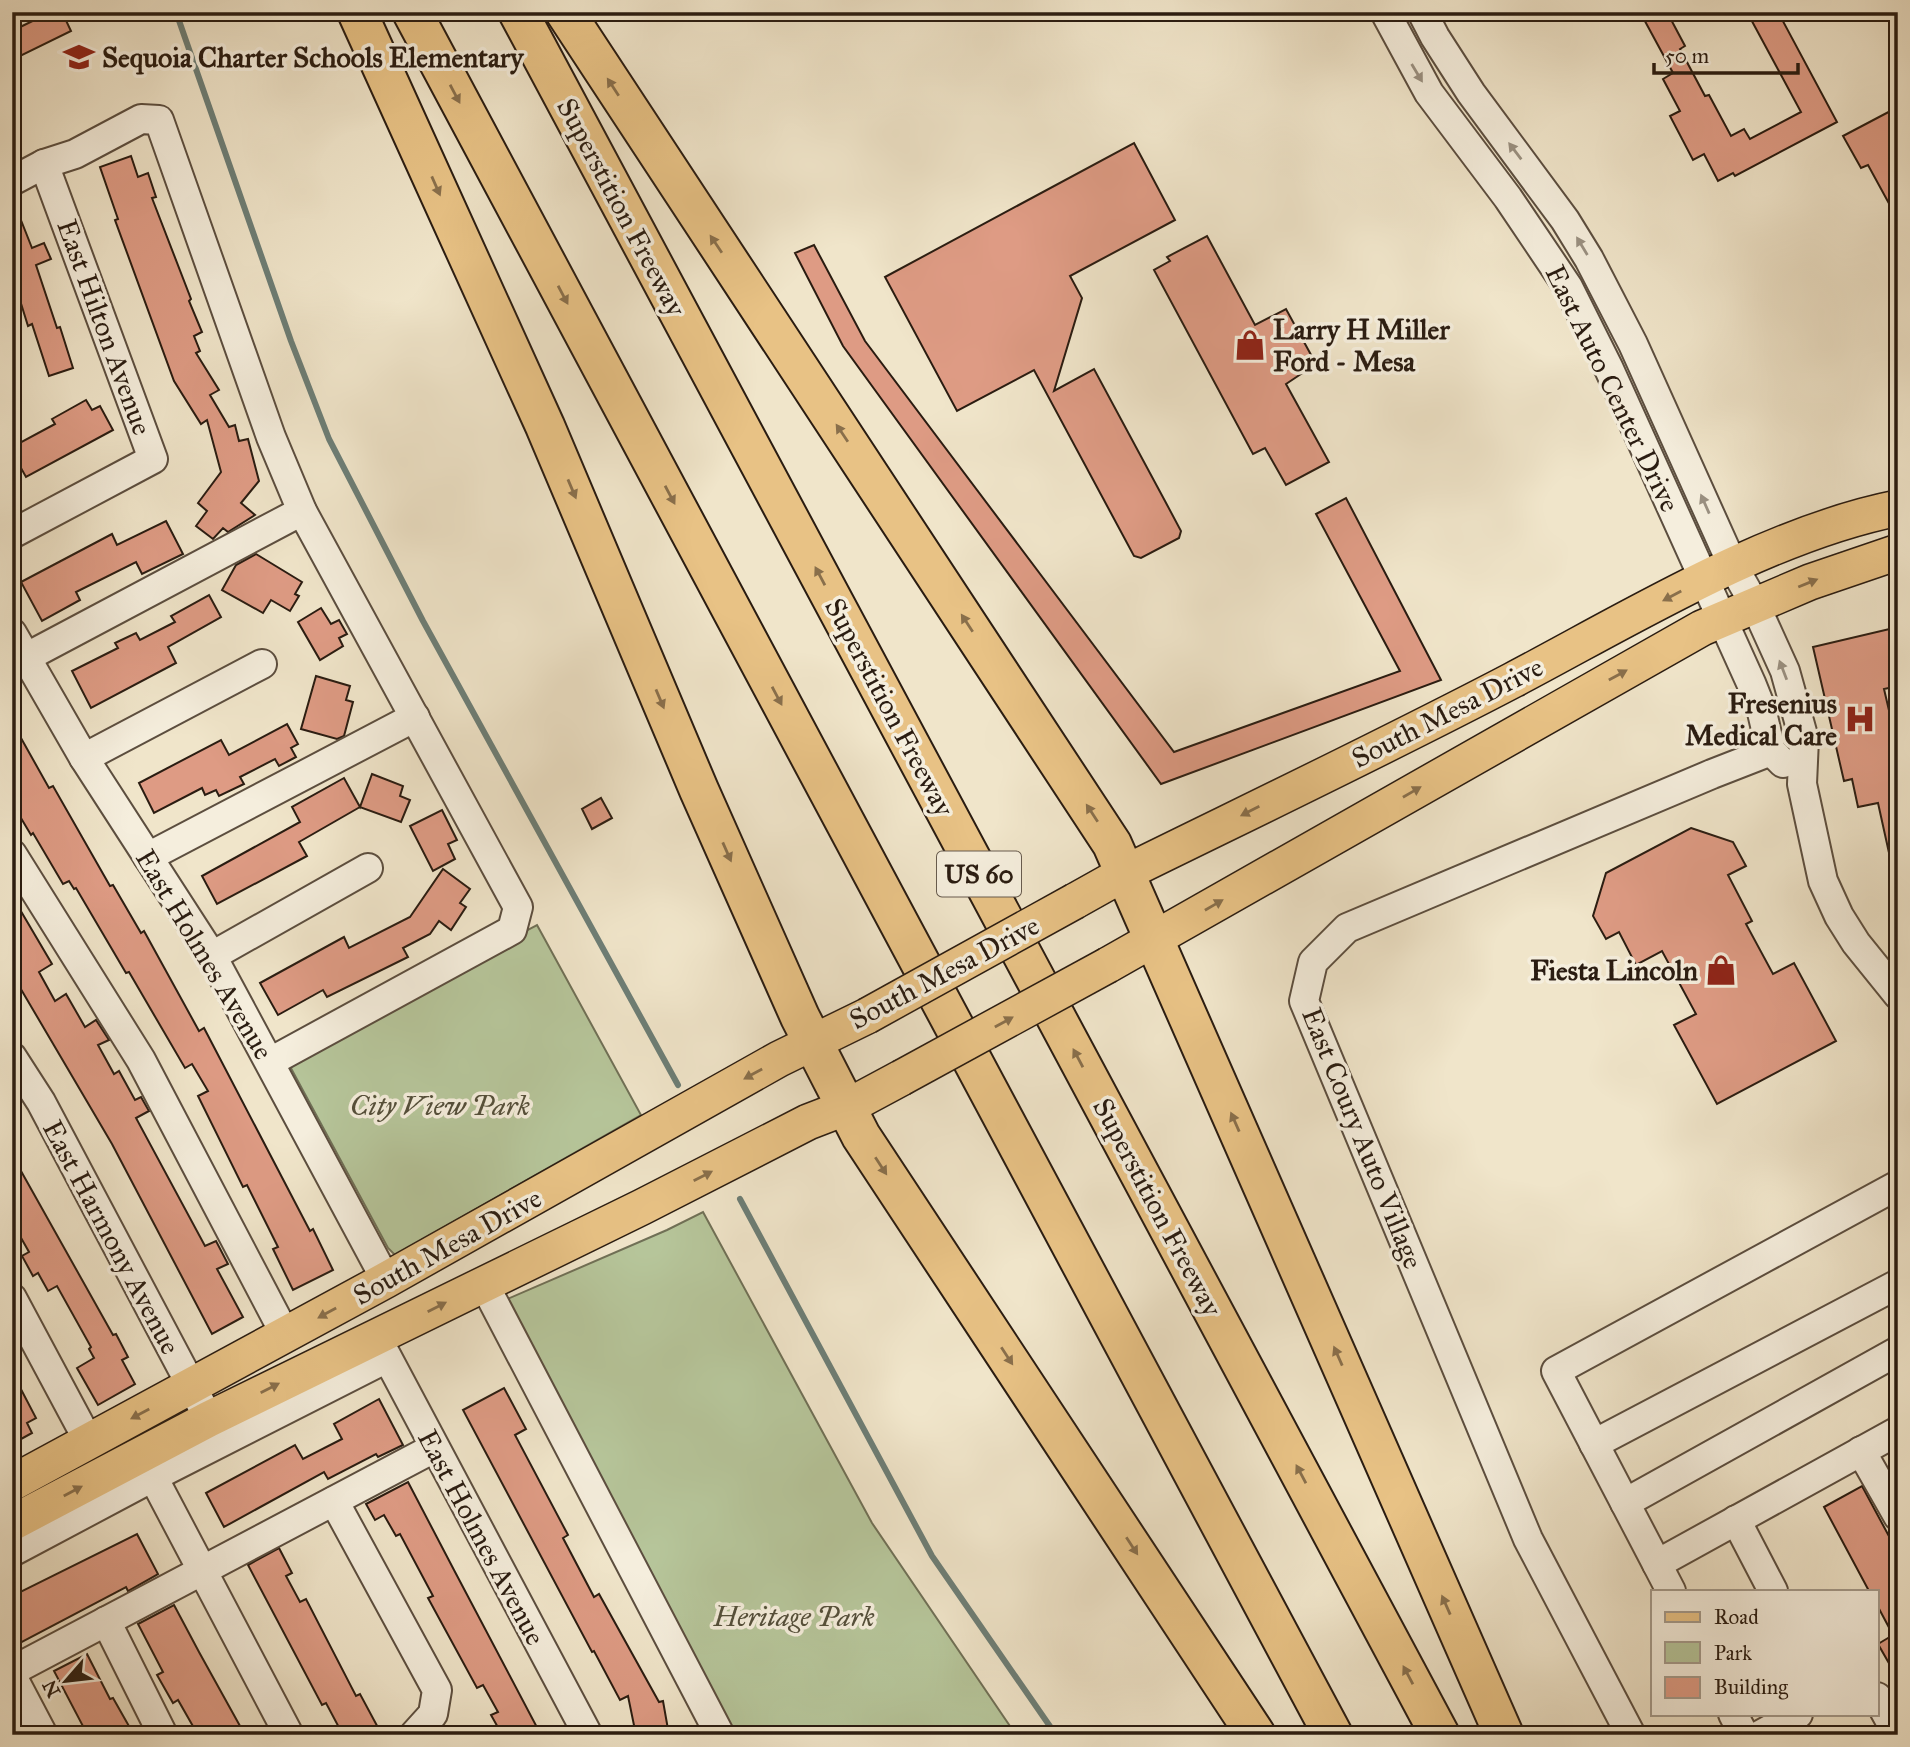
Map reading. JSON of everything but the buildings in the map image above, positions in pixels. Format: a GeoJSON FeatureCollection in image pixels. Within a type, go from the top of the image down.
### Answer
{"type":"FeatureCollection","features":[{"type":"Feature","properties":{"kind":"highway"},"geometry":{"type":"LineString","coordinates":[[357,12],[545,426],[694,777],[800,1017],[869,1147],[1256,1735]]}},
{"type":"Feature","properties":{"kind":"highway"},"geometry":{"type":"LineString","coordinates":[[412,12],[1333,1735]]}},
{"type":"Feature","properties":{"kind":"highway","name":"Superstition Freeway"},"geometry":{"type":"LineString","coordinates":[[518,12],[1440,1735]]}},
{"type":"Feature","properties":{"kind":"highway"},"geometry":{"type":"LineString","coordinates":[[565,12],[1112,844],[1504,1735]]}},
{"type":"Feature","properties":{"kind":"main road","name":"South Mesa Drive"},"geometry":{"type":"LineString","coordinates":[[12,1483],[286,1336],[813,1041],[867,1016],[1125,873],[1501,686],[1719,573],[1814,532],[1898,508]]}},
{"type":"Feature","properties":{"kind":"main road","name":"South Mesa Drive"},"geometry":{"type":"LineString","coordinates":[[12,1523],[209,1419],[382,1348],[484,1284],[808,1122],[847,1107],[1155,939],[1702,628],[1810,582],[1891,552]]}},
{"type":"Feature","properties":{"kind":"street","name":"East Auto Center Drive"},"geometry":{"type":"LineString","coordinates":[[1385,12],[1429,93],[1508,198],[1568,287],[1719,573],[1755,605],[1785,671],[1804,739],[1802,784],[1823,881],[1839,916],[1856,943],[1898,995]]}},
{"type":"Feature","properties":{"kind":"street","name":"East Auto Center Drive"},"geometry":{"type":"LineString","coordinates":[[1422,12],[1452,65],[1565,220],[1589,259],[1633,344],[1719,573],[1723,619],[1761,708],[1771,751]]}},
{"type":"Feature","properties":{"kind":"street"},"geometry":{"type":"LineString","coordinates":[[12,181],[44,164],[75,154],[141,119],[159,120],[271,437],[302,511],[518,907],[512,930],[270,1062]]}},
{"type":"Feature","properties":{"kind":"street","name":"East Hilton Avenue"},"geometry":{"type":"LineString","coordinates":[[12,534],[153,459],[44,164]]}},
{"type":"Feature","properties":{"kind":"street"},"geometry":{"type":"LineString","coordinates":[[25,658],[302,511]]}},
{"type":"Feature","properties":{"kind":"street","name":"East Holmes Avenue"},"geometry":{"type":"LineString","coordinates":[[12,633],[84,758],[212,956],[386,1280]]}},
{"type":"Feature","properties":{"kind":"street"},"geometry":{"type":"LineString","coordinates":[[84,758],[262,664]]}},
{"type":"Feature","properties":{"kind":"street"},"geometry":{"type":"LineString","coordinates":[[148,857],[415,717]]}},
{"type":"Feature","properties":{"kind":"street"},"geometry":{"type":"LineString","coordinates":[[1771,751],[1802,784]]}},
{"type":"Feature","properties":{"kind":"street","name":"East Coury Auto Village"},"geometry":{"type":"LineString","coordinates":[[1631,1735],[1528,1539],[1304,1001],[1312,962],[1347,928],[1771,751]]}},
{"type":"Feature","properties":{"kind":"street"},"geometry":{"type":"LineString","coordinates":[[12,854],[141,1060],[286,1336]]}},
{"type":"Feature","properties":{"kind":"street"},"geometry":{"type":"LineString","coordinates":[[212,956],[368,868]]}},
{"type":"Feature","properties":{"kind":"street","name":"East Harmony Avenue"},"geometry":{"type":"LineString","coordinates":[[12,1057],[41,1102],[209,1419]]}},
{"type":"Feature","properties":{"kind":"street"},"geometry":{"type":"LineString","coordinates":[[1670,1590],[1556,1371],[1898,1185]]}},
{"type":"Feature","properties":{"kind":"street"},"geometry":{"type":"LineString","coordinates":[[484,1284],[720,1735]]}},
{"type":"Feature","properties":{"kind":"street"},"geometry":{"type":"LineString","coordinates":[[1594,1444],[1898,1284]]}},
{"type":"Feature","properties":{"kind":"street"},"geometry":{"type":"LineString","coordinates":[[12,1298],[89,1442]]}},
{"type":"Feature","properties":{"kind":"street","name":"East Holmes Avenue"},"geometry":{"type":"LineString","coordinates":[[382,1348],[588,1735]]}},
{"type":"Feature","properties":{"kind":"street","name":"South Mesa Drive"},"geometry":{"type":"LineString","coordinates":[[12,1552],[153,1477],[382,1348]]}},
{"type":"Feature","properties":{"kind":"street"},"geometry":{"type":"LineString","coordinates":[[1625,1503],[1898,1351]]}},
{"type":"Feature","properties":{"kind":"street"},"geometry":{"type":"LineString","coordinates":[[1657,1564],[1898,1431]]}},
{"type":"Feature","properties":{"kind":"street"},"geometry":{"type":"LineString","coordinates":[[43,1735],[12,1673],[435,1448]]}},
{"type":"Feature","properties":{"kind":"street"},"geometry":{"type":"LineString","coordinates":[[1861,1451],[1898,1516]]}},
{"type":"Feature","properties":{"kind":"street"},"geometry":{"type":"LineString","coordinates":[[153,1477],[289,1735]]}},
{"type":"Feature","properties":{"kind":"street"},"geometry":{"type":"LineString","coordinates":[[334,1501],[437,1690],[433,1714],[414,1735]]}},
{"type":"Feature","properties":{"kind":"street"},"geometry":{"type":"LineString","coordinates":[[1736,1520],[1772,1590]]}},
{"type":"Feature","properties":{"kind":"street"},"geometry":{"type":"LineString","coordinates":[[106,1621],[163,1735]]}},
{"type":"Feature","properties":{"kind":"street"},"geometry":{"type":"LineString","coordinates":[[1878,1699],[1898,1735]]}},
{"type":"Feature","properties":{"kind":"street"},"geometry":{"type":"LineString","coordinates":[[1734,1716],[1744,1735]]}},
{"type":"Feature","properties":{"kind":"street"},"geometry":{"type":"LineString","coordinates":[[1760,1735],[1794,1716]]}},
{"type":"Feature","properties":{"kind":"street"},"geometry":{"type":"LineString","coordinates":[[12,1727],[16,1735]]}},
{"type":"Feature","properties":{"kind":"green space","name":"City View Park"},"geometry":{"type":"Polygon","coordinates":[[[537,925],[641,1115],[395,1255],[388,1248],[286,1059],[537,925]]]}},
{"type":"Feature","properties":{"kind":"green space","name":"Heritage Park"},"geometry":{"type":"Polygon","coordinates":[[[703,1212],[872,1523],[1016,1735],[727,1735],[489,1307],[703,1212]]]}},
{"type":"Feature","properties":{"kind":"waterway"},"geometry":{"type":"LineString","coordinates":[[176,12],[291,341],[329,439],[423,621],[678,1085]]}},
{"type":"Feature","properties":{"kind":"waterway"},"geometry":{"type":"LineString","coordinates":[[740,1199],[932,1556],[1056,1735]]}},
{"type":"Feature","properties":{"kind":"place","name":"Sequoia Charter Schools Elementary"},"geometry":{"type":"Point","coordinates":[79,57]}},
{"type":"Feature","properties":{"kind":"place","name":"Larry H Miller Ford - Mesa"},"geometry":{"type":"Point","coordinates":[1250,345]}},
{"type":"Feature","properties":{"kind":"place","name":"Fresenius Medical Care"},"geometry":{"type":"Point","coordinates":[1860,719]}},
{"type":"Feature","properties":{"kind":"place","name":"Fiesta Lincoln"},"geometry":{"type":"Point","coordinates":[1721,970]}}]}
